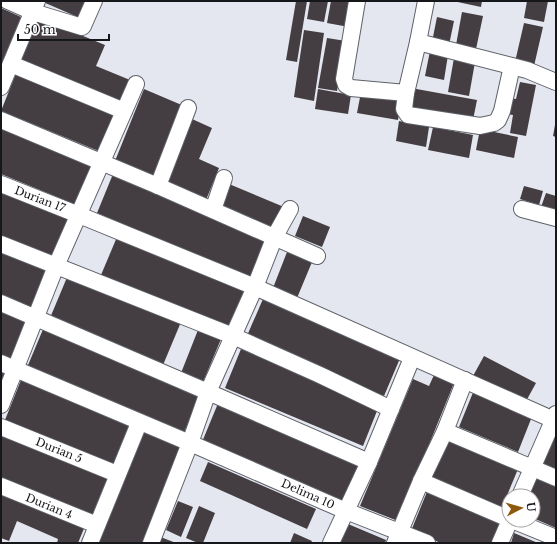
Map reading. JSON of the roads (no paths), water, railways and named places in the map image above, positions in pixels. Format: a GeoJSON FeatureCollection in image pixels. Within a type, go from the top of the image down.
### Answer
{"type":"FeatureCollection","features":[{"type":"Feature","properties":{"kind":"street"},"geometry":{"type":"LineString","coordinates":[[8,1],[35,6],[82,27],[84,26],[94,1]]}},
{"type":"Feature","properties":{"kind":"street"},"geometry":{"type":"LineString","coordinates":[[357,1],[345,66],[344,79],[346,85],[351,88],[406,93]]}},
{"type":"Feature","properties":{"kind":"street"},"geometry":{"type":"LineString","coordinates":[[426,1],[406,93],[405,113],[480,126],[489,125],[498,120],[502,111],[512,66]]}},
{"type":"Feature","properties":{"kind":"street"},"geometry":{"type":"LineString","coordinates":[[1,87],[35,6]]}},
{"type":"Feature","properties":{"kind":"street"},"geometry":{"type":"LineString","coordinates":[[418,42],[512,66],[556,82]]}},
{"type":"Feature","properties":{"kind":"street"},"geometry":{"type":"LineString","coordinates":[[11,64],[124,111]]}},
{"type":"Feature","properties":{"kind":"street"},"geometry":{"type":"LineString","coordinates":[[1,405],[56,266],[136,84]]}},
{"type":"Feature","properties":{"kind":"street"},"geometry":{"type":"LineString","coordinates":[[158,186],[188,108]]}},
{"type":"Feature","properties":{"kind":"street"},"geometry":{"type":"LineString","coordinates":[[1,120],[275,236],[317,256]]}},
{"type":"Feature","properties":{"kind":"street"},"geometry":{"type":"LineString","coordinates":[[213,210],[224,178]]}},
{"type":"Feature","properties":{"kind":"street","name":"Durian 17"},"geometry":{"type":"LineString","coordinates":[[1,184],[255,287],[412,358],[555,418]]}},
{"type":"Feature","properties":{"kind":"street"},"geometry":{"type":"LineString","coordinates":[[522,208],[556,218]]}},
{"type":"Feature","properties":{"kind":"street"},"geometry":{"type":"LineString","coordinates":[[151,543],[208,392],[255,287],[275,236],[290,209]]}},
{"type":"Feature","properties":{"kind":"street"},"geometry":{"type":"LineString","coordinates":[[1,244],[233,336],[391,409]]}},
{"type":"Feature","properties":{"kind":"street"},"geometry":{"type":"LineString","coordinates":[[1,303],[369,462]]}},
{"type":"Feature","properties":{"kind":"street"},"geometry":{"type":"LineString","coordinates":[[331,543],[369,462],[412,358]]}},
{"type":"Feature","properties":{"kind":"street","name":"Delima 10"},"geometry":{"type":"LineString","coordinates":[[1,363],[346,511],[398,538],[427,543]]}},
{"type":"Feature","properties":{"kind":"street"},"geometry":{"type":"LineString","coordinates":[[398,538],[421,481],[445,431],[465,380]]}},
{"type":"Feature","properties":{"kind":"street"},"geometry":{"type":"LineString","coordinates":[[524,488],[555,418]]}},
{"type":"Feature","properties":{"kind":"street"},"geometry":{"type":"LineString","coordinates":[[90,543],[139,422]]}},
{"type":"Feature","properties":{"kind":"street","name":"Durian 5"},"geometry":{"type":"LineString","coordinates":[[1,427],[118,474]]}},
{"type":"Feature","properties":{"kind":"street"},"geometry":{"type":"LineString","coordinates":[[445,431],[556,478]]}},
{"type":"Feature","properties":{"kind":"street"},"geometry":{"type":"LineString","coordinates":[[421,481],[501,516]]}},
{"type":"Feature","properties":{"kind":"street","name":"Durian 4"},"geometry":{"type":"LineString","coordinates":[[1,486],[98,525]]}},
{"type":"Feature","properties":{"kind":"street"},"geometry":{"type":"LineString","coordinates":[[500,543],[507,528]]}},
{"type":"Feature","properties":{"kind":"street"},"geometry":{"type":"LineString","coordinates":[[530,528],[556,538]]}}]}
